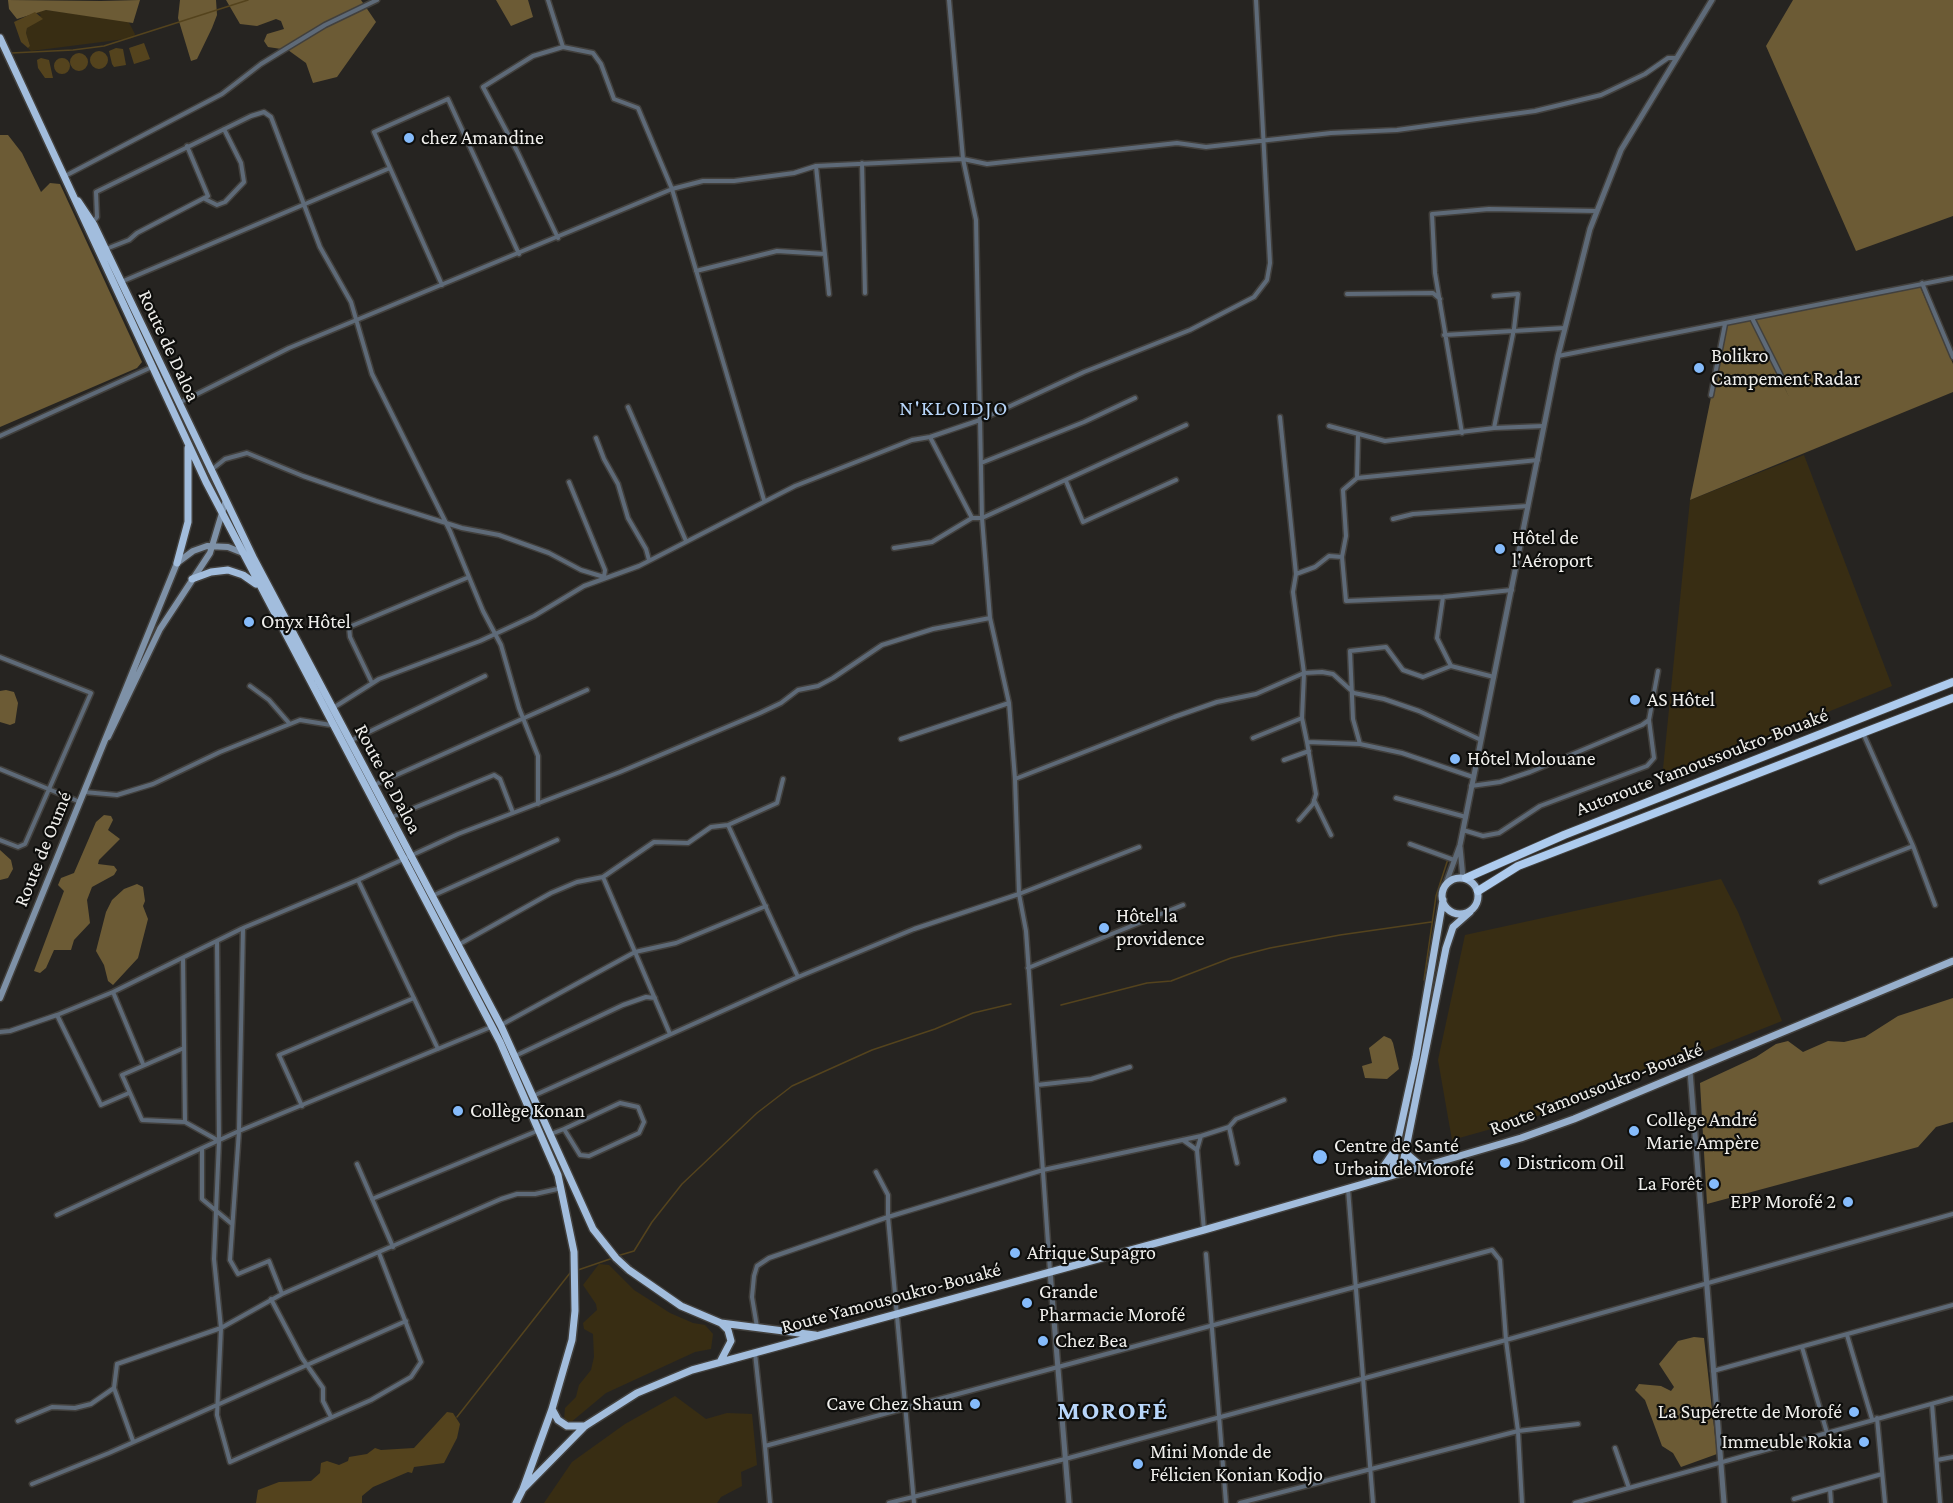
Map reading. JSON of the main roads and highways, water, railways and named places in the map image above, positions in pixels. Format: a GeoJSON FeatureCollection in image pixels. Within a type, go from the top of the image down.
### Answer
{"type":"FeatureCollection","features":[{"type":"Feature","properties":{"kind":"highway"},"geometry":{"type":"LineString","coordinates":[[0,38],[78,201]]}},
{"type":"Feature","properties":{"kind":"highway","name":"Route de Daloa"},"geometry":{"type":"LineString","coordinates":[[78,201],[93,222],[225,503],[501,1026],[593,1229],[615,1258],[661,1294],[722,1323],[815,1335]]}},
{"type":"Feature","properties":{"kind":"highway","name":"Route de Daloa"},"geometry":{"type":"LineString","coordinates":[[78,201],[83,219],[223,517],[492,1027],[539,1130],[562,1188],[574,1252],[575,1311],[572,1340],[552,1409],[523,1490]]}},
{"type":"Feature","properties":{"kind":"highway"},"geometry":{"type":"LineString","coordinates":[[177,563],[188,522],[188,442]]}},
{"type":"Feature","properties":{"kind":"highway"},"geometry":{"type":"LineString","coordinates":[[192,579],[211,572],[228,570],[251,579],[260,589]]}},
{"type":"Feature","properties":{"kind":"highway","name":"Autoroute Yamoussoukro-Bouaké"},"geometry":{"type":"LineString","coordinates":[[1464,878],[1564,835],[1953,682]]}},
{"type":"Feature","properties":{"kind":"highway","name":"Autoroute Yamoussoukro-Bouaké"},"geometry":{"type":"LineString","coordinates":[[1478,891],[1518,866],[1953,698]]}},
{"type":"Feature","properties":{"kind":"highway"},"geometry":{"type":"LineString","coordinates":[[1392,1175],[1416,1057],[1445,886],[1454,878],[1464,878],[1478,891],[1477,903],[1453,927],[1446,948],[1401,1173]]}},
{"type":"Feature","properties":{"kind":"highway"},"geometry":{"type":"LineString","coordinates":[[1443,900],[1453,913],[1470,912]]}},
{"type":"Feature","properties":{"kind":"highway"},"geometry":{"type":"LineString","coordinates":[[1406,1147],[1408,1155],[1422,1167]]}},
{"type":"Feature","properties":{"kind":"highway"},"geometry":{"type":"LineString","coordinates":[[1373,1181],[1396,1148]]}},
{"type":"Feature","properties":{"kind":"highway","name":"Route Yamousoukro-Bouaké"},"geometry":{"type":"LineString","coordinates":[[523,1490],[585,1426],[646,1389],[720,1362],[1204,1230],[1401,1173]]}},
{"type":"Feature","properties":{"kind":"highway"},"geometry":{"type":"LineString","coordinates":[[562,1188],[572,1184]]}},
{"type":"Feature","properties":{"kind":"highway"},"geometry":{"type":"LineString","coordinates":[[720,1362],[729,1349],[731,1341],[728,1330],[722,1323]]}},
{"type":"Feature","properties":{"kind":"highway"},"geometry":{"type":"LineString","coordinates":[[552,1409],[558,1420],[567,1426],[585,1426]]}},
{"type":"Feature","properties":{"kind":"highway"},"geometry":{"type":"LineString","coordinates":[[516,1503],[523,1490]]}},
{"type":"Feature","properties":{"kind":"main road"},"geometry":{"type":"LineString","coordinates":[[103,745],[160,629],[213,545],[223,517],[225,503]]}},
{"type":"Feature","properties":{"kind":"main road"},"geometry":{"type":"LineString","coordinates":[[103,745],[177,563],[193,551],[213,545],[240,550],[254,559]]}},
{"type":"Feature","properties":{"kind":"main road","name":"Route de Oumé"},"geometry":{"type":"LineString","coordinates":[[0,998],[103,745]]}},
{"type":"Feature","properties":{"kind":"main road","name":"Route Yamousoukro-Bouaké"},"geometry":{"type":"LineString","coordinates":[[1401,1173],[1554,1126],[1953,961]]}},
{"type":"Feature","properties":{"kind":"waterway"},"geometry":{"type":"LineString","coordinates":[[11,53],[104,46],[248,0]]}},
{"type":"Feature","properties":{"kind":"waterway"},"geometry":{"type":"LineString","coordinates":[[1424,980],[1436,896],[1448,859]]}},
{"type":"Feature","properties":{"kind":"waterway"},"geometry":{"type":"LineString","coordinates":[[1061,1005],[1147,983],[1171,981],[1231,958],[1270,948],[1431,922]]}},
{"type":"Feature","properties":{"kind":"waterway"},"geometry":{"type":"LineString","coordinates":[[617,1256],[634,1251],[652,1222],[682,1184],[757,1113],[792,1086],[872,1050],[935,1029],[973,1013],[1011,1004]]}},
{"type":"Feature","properties":{"kind":"waterway"},"geometry":{"type":"LineString","coordinates":[[578,1270],[613,1258]]}},
{"type":"Feature","properties":{"kind":"waterway"},"geometry":{"type":"LineString","coordinates":[[457,1417],[570,1273]]}},
{"type":"Feature","properties":{"kind":"place","name":"chez Amandine"},"geometry":{"type":"Point","coordinates":[409,138]}},
{"type":"Feature","properties":{"kind":"place","name":"Bolikro Campement Radar"},"geometry":{"type":"Point","coordinates":[1699,368]}},
{"type":"Feature","properties":{"kind":"place","name":"Hôtel de l'Aéroport"},"geometry":{"type":"Point","coordinates":[1500,549]}},
{"type":"Feature","properties":{"kind":"place","name":"Onyx Hôtel"},"geometry":{"type":"Point","coordinates":[249,622]}},
{"type":"Feature","properties":{"kind":"place","name":"AS Hôtel"},"geometry":{"type":"Point","coordinates":[1635,700]}},
{"type":"Feature","properties":{"kind":"place","name":"Hôtel Molouane"},"geometry":{"type":"Point","coordinates":[1455,759]}},
{"type":"Feature","properties":{"kind":"place","name":"Hôtel la providence"},"geometry":{"type":"Point","coordinates":[1104,928]}},
{"type":"Feature","properties":{"kind":"place","name":"Collège Konan"},"geometry":{"type":"Point","coordinates":[458,1111]}},
{"type":"Feature","properties":{"kind":"place","name":"Collège André Marie Ampère"},"geometry":{"type":"Point","coordinates":[1634,1131]}},
{"type":"Feature","properties":{"kind":"place","name":"Centre de Santé Urbain de Morofé"},"geometry":{"type":"Point","coordinates":[1320,1157]}},
{"type":"Feature","properties":{"kind":"place","name":"Districom Oil"},"geometry":{"type":"Point","coordinates":[1505,1163]}},
{"type":"Feature","properties":{"kind":"place","name":"La Forêt"},"geometry":{"type":"Point","coordinates":[1714,1184]}},
{"type":"Feature","properties":{"kind":"place","name":"EPP Morofé 2"},"geometry":{"type":"Point","coordinates":[1848,1202]}},
{"type":"Feature","properties":{"kind":"place","name":"Afrique Supagro"},"geometry":{"type":"Point","coordinates":[1015,1253]}},
{"type":"Feature","properties":{"kind":"place","name":"Grande Pharmacie Morofé"},"geometry":{"type":"Point","coordinates":[1027,1303]}},
{"type":"Feature","properties":{"kind":"place","name":"Chez Bea"},"geometry":{"type":"Point","coordinates":[1043,1341]}},
{"type":"Feature","properties":{"kind":"place","name":"Cave Chez Shaun"},"geometry":{"type":"Point","coordinates":[975,1404]}},
{"type":"Feature","properties":{"kind":"place","name":"La Supérette de Morofé"},"geometry":{"type":"Point","coordinates":[1854,1412]}},
{"type":"Feature","properties":{"kind":"place","name":"Immeuble Rokia"},"geometry":{"type":"Point","coordinates":[1864,1442]}},
{"type":"Feature","properties":{"kind":"place","name":"Mini Monde de Félicien Konian Kodjo"},"geometry":{"type":"Point","coordinates":[1138,1464]}},
{"type":"Feature","properties":{"kind":"district","name":"N'KLOIDJO"},"geometry":{"type":"Point","coordinates":[954,409]}},
{"type":"Feature","properties":{"kind":"district","name":"MOROFÉ"},"geometry":{"type":"Point","coordinates":[1113,1411]}}]}
